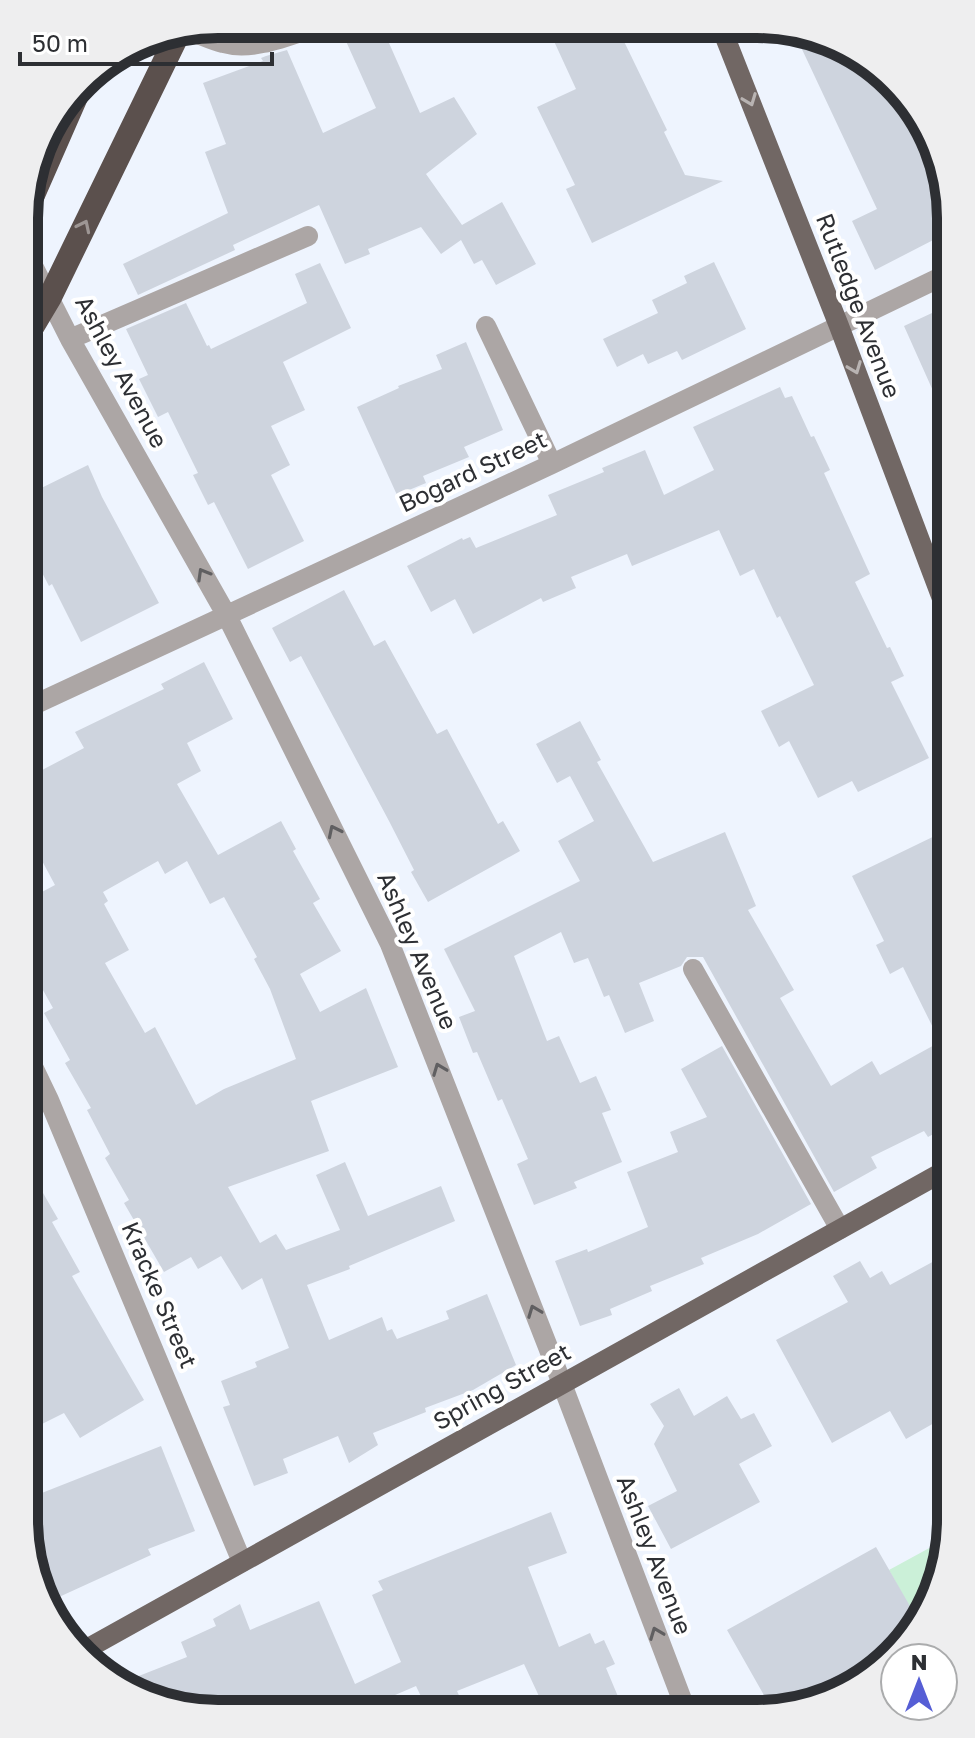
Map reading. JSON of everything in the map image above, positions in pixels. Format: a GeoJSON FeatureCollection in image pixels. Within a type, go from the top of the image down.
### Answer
{"type":"FeatureCollection","features":[{"type":"Feature","properties":{"kind":"highway"},"geometry":{"type":"LineString","coordinates":[[38,317],[173,43]]}},
{"type":"Feature","properties":{"kind":"highway"},"geometry":{"type":"LineString","coordinates":[[46,165],[62,129]]}},
{"type":"Feature","properties":{"kind":"main road","name":"Rutledge Avenue"},"geometry":{"type":"LineString","coordinates":[[725,38],[937,585]]}},
{"type":"Feature","properties":{"kind":"main road","name":"Spring Street"},"geometry":{"type":"LineString","coordinates":[[91,1647],[937,1175]]}},
{"type":"Feature","properties":{"kind":"street"},"geometry":{"type":"LineString","coordinates":[[209,38],[225,44],[243,45],[278,38]]}},
{"type":"Feature","properties":{"kind":"street"},"geometry":{"type":"LineString","coordinates":[[70,339],[308,236]]}},
{"type":"Feature","properties":{"kind":"street","name":"Ashley Avenue"},"geometry":{"type":"LineString","coordinates":[[38,274],[70,339],[227,616],[390,944],[682,1700]]}},
{"type":"Feature","properties":{"kind":"street","name":"Bogard Street"},"geometry":{"type":"LineString","coordinates":[[38,703],[552,464],[937,279]]}},
{"type":"Feature","properties":{"kind":"street"},"geometry":{"type":"LineString","coordinates":[[486,326],[552,464]]}},
{"type":"Feature","properties":{"kind":"street"},"geometry":{"type":"LineString","coordinates":[[693,969],[840,1229]]}},
{"type":"Feature","properties":{"kind":"street","name":"Kracke Street"},"geometry":{"type":"LineString","coordinates":[[38,1077],[242,1562]]}},
{"type":"Feature","properties":{"kind":"green space"},"geometry":{"type":"Polygon","coordinates":[[[935,1545],[931,1567],[912,1611],[889,1570],[935,1545]]]}},
{"type":"Feature","properties":{"kind":"green space"},"geometry":{"type":"Polygon","coordinates":[[[872,1656],[873,1657],[847,1676],[821,1686],[872,1656]]]}},
{"type":"Feature","properties":{"kind":"building"},"geometry":{"type":"Polygon","coordinates":[[[387,38],[420,113],[454,97],[477,134],[426,174],[462,225],[502,202],[536,264],[496,285],[482,260],[474,264],[461,240],[441,254],[421,227],[368,249],[370,254],[345,264],[319,205],[233,245],[235,250],[138,295],[123,264],[228,213],[205,152],[226,144],[203,83],[287,50],[323,133],[376,108],[345,39],[387,38]]]}},
{"type":"Feature","properties":{"kind":"building"},"geometry":{"type":"Polygon","coordinates":[[[553,38],[622,38],[685,175],[723,181],[592,243],[566,189],[575,185],[537,107],[576,89],[553,38]]]}},
{"type":"Feature","properties":{"kind":"building"},"geometry":{"type":"Polygon","coordinates":[[[799,43],[837,57],[876,83],[907,118],[918,138],[934,183],[937,238],[875,270],[852,221],[877,209],[799,43]]]}},
{"type":"Feature","properties":{"kind":"building"},"geometry":{"type":"Polygon","coordinates":[[[714,262],[746,329],[682,360],[677,351],[648,364],[643,354],[617,367],[603,339],[658,313],[652,300],[687,283],[684,276],[714,262]]]}},
{"type":"Feature","properties":{"kind":"building"},"geometry":{"type":"Polygon","coordinates":[[[320,263],[351,328],[283,362],[305,410],[271,426],[290,465],[271,475],[304,541],[248,569],[214,502],[208,505],[193,475],[198,473],[168,412],[158,417],[139,379],[148,375],[126,329],[186,303],[211,349],[307,303],[295,274],[320,263]]]}},
{"type":"Feature","properties":{"kind":"building"},"geometry":{"type":"Polygon","coordinates":[[[932,313],[937,324],[937,400],[904,326],[932,313]]]}},
{"type":"Feature","properties":{"kind":"building"},"geometry":{"type":"Polygon","coordinates":[[[466,342],[503,430],[464,447],[469,457],[423,476],[426,483],[397,495],[357,407],[398,386],[442,369],[436,355],[466,342]]]}},
{"type":"Feature","properties":{"kind":"building"},"geometry":{"type":"Polygon","coordinates":[[[780,387],[785,398],[792,396],[830,470],[824,473],[870,574],[855,582],[904,676],[891,682],[929,758],[858,792],[852,781],[818,798],[789,741],[779,747],[761,711],[814,685],[754,569],[740,576],[719,530],[632,566],[627,554],[571,577],[576,588],[543,602],[541,598],[473,634],[455,599],[431,612],[407,566],[462,538],[470,537],[476,548],[557,515],[548,495],[604,472],[602,468],[645,450],[664,495],[714,470],[693,427],[780,387]]]}},
{"type":"Feature","properties":{"kind":"building"},"geometry":{"type":"Polygon","coordinates":[[[88,465],[159,603],[81,642],[52,584],[49,586],[38,565],[38,490],[88,465]]]}},
{"type":"Feature","properties":{"kind":"building"},"geometry":{"type":"Polygon","coordinates":[[[344,590],[374,646],[385,640],[437,734],[447,729],[498,824],[503,821],[520,851],[428,902],[389,821],[301,656],[290,662],[272,628],[344,590]]]}},
{"type":"Feature","properties":{"kind":"building"},"geometry":{"type":"Polygon","coordinates":[[[204,662],[233,719],[187,743],[201,771],[177,784],[218,855],[281,821],[296,849],[293,851],[320,899],[313,903],[341,951],[300,974],[320,1012],[366,988],[398,1067],[311,1101],[329,1151],[228,1187],[260,1243],[276,1234],[286,1250],[340,1230],[316,1175],[345,1162],[368,1216],[441,1186],[455,1221],[307,1285],[329,1340],[382,1317],[387,1331],[392,1329],[397,1339],[449,1319],[446,1311],[487,1294],[516,1365],[473,1390],[425,1408],[426,1412],[373,1433],[378,1445],[349,1463],[338,1436],[283,1459],[288,1473],[254,1486],[223,1407],[230,1405],[221,1381],[257,1367],[255,1362],[289,1348],[262,1278],[242,1290],[221,1256],[198,1269],[191,1257],[164,1272],[124,1203],[129,1200],[105,1158],[110,1154],[87,1110],[91,1108],[65,1063],[70,1060],[44,1013],[53,1008],[38,981],[38,894],[55,885],[38,853],[38,772],[84,748],[75,732],[164,689],[161,684],[204,662]],[[158,861],[103,892],[108,901],[104,904],[129,950],[105,963],[145,1033],[155,1027],[196,1105],[224,1089],[296,1059],[270,989],[254,959],[257,957],[224,897],[210,904],[187,861],[165,874],[158,861]]]}},
{"type":"Feature","properties":{"kind":"building"},"geometry":{"type":"Polygon","coordinates":[[[580,721],[601,760],[597,762],[653,862],[725,832],[756,906],[748,910],[794,990],[780,998],[831,1086],[872,1061],[880,1075],[937,1044],[937,1132],[928,1137],[924,1131],[871,1157],[877,1168],[834,1192],[703,957],[687,957],[681,966],[639,983],[654,1021],[625,1033],[609,995],[604,997],[588,958],[574,963],[561,932],[514,956],[547,1041],[559,1036],[580,1083],[596,1076],[611,1110],[602,1113],[622,1162],[574,1182],[577,1188],[534,1205],[517,1164],[528,1159],[502,1099],[498,1101],[477,1052],[473,1053],[459,1017],[475,1011],[444,949],[580,881],[558,841],[594,821],[570,776],[557,783],[536,744],[580,721]]]}},
{"type":"Feature","properties":{"kind":"building"},"geometry":{"type":"Polygon","coordinates":[[[937,835],[937,1036],[903,967],[890,974],[876,945],[884,941],[852,876],[937,835]]]}},
{"type":"Feature","properties":{"kind":"building"},"geometry":{"type":"Polygon","coordinates":[[[722,1046],[811,1204],[758,1234],[701,1258],[704,1264],[650,1286],[652,1291],[610,1309],[612,1315],[580,1326],[555,1261],[587,1249],[588,1252],[648,1227],[627,1172],[678,1152],[670,1132],[707,1117],[681,1069],[722,1046]]]}},
{"type":"Feature","properties":{"kind":"building"},"geometry":{"type":"Polygon","coordinates":[[[38,1184],[58,1219],[52,1222],[80,1272],[72,1276],[144,1400],[80,1438],[64,1413],[38,1426],[38,1184]]]}},
{"type":"Feature","properties":{"kind":"building"},"geometry":{"type":"Polygon","coordinates":[[[937,1260],[937,1421],[906,1439],[890,1411],[832,1443],[776,1340],[848,1302],[833,1276],[860,1261],[870,1278],[882,1271],[890,1285],[937,1260]]]}},
{"type":"Feature","properties":{"kind":"building"},"geometry":{"type":"Polygon","coordinates":[[[679,1388],[694,1416],[727,1396],[741,1419],[754,1413],[772,1446],[739,1464],[760,1502],[671,1549],[648,1506],[677,1491],[654,1444],[664,1426],[650,1404],[679,1388]]]}},
{"type":"Feature","properties":{"kind":"building"},"geometry":{"type":"Polygon","coordinates":[[[161,1446],[195,1531],[148,1549],[151,1555],[56,1598],[41,1555],[38,1494],[161,1446]]]}},
{"type":"Feature","properties":{"kind":"building"},"geometry":{"type":"Polygon","coordinates":[[[551,1512],[567,1553],[528,1567],[559,1647],[590,1633],[595,1644],[604,1640],[615,1664],[606,1668],[619,1700],[541,1700],[524,1664],[457,1691],[461,1700],[423,1700],[416,1686],[384,1700],[218,1700],[171,1694],[133,1678],[187,1657],[181,1642],[216,1626],[213,1619],[240,1604],[250,1630],[319,1601],[355,1684],[401,1662],[372,1595],[383,1590],[378,1581],[551,1512]]]}},
{"type":"Feature","properties":{"kind":"building"},"geometry":{"type":"Polygon","coordinates":[[[876,1547],[913,1611],[900,1630],[889,1642],[879,1642],[879,1652],[873,1657],[822,1687],[792,1697],[766,1699],[727,1630],[876,1547]]]}}]}
